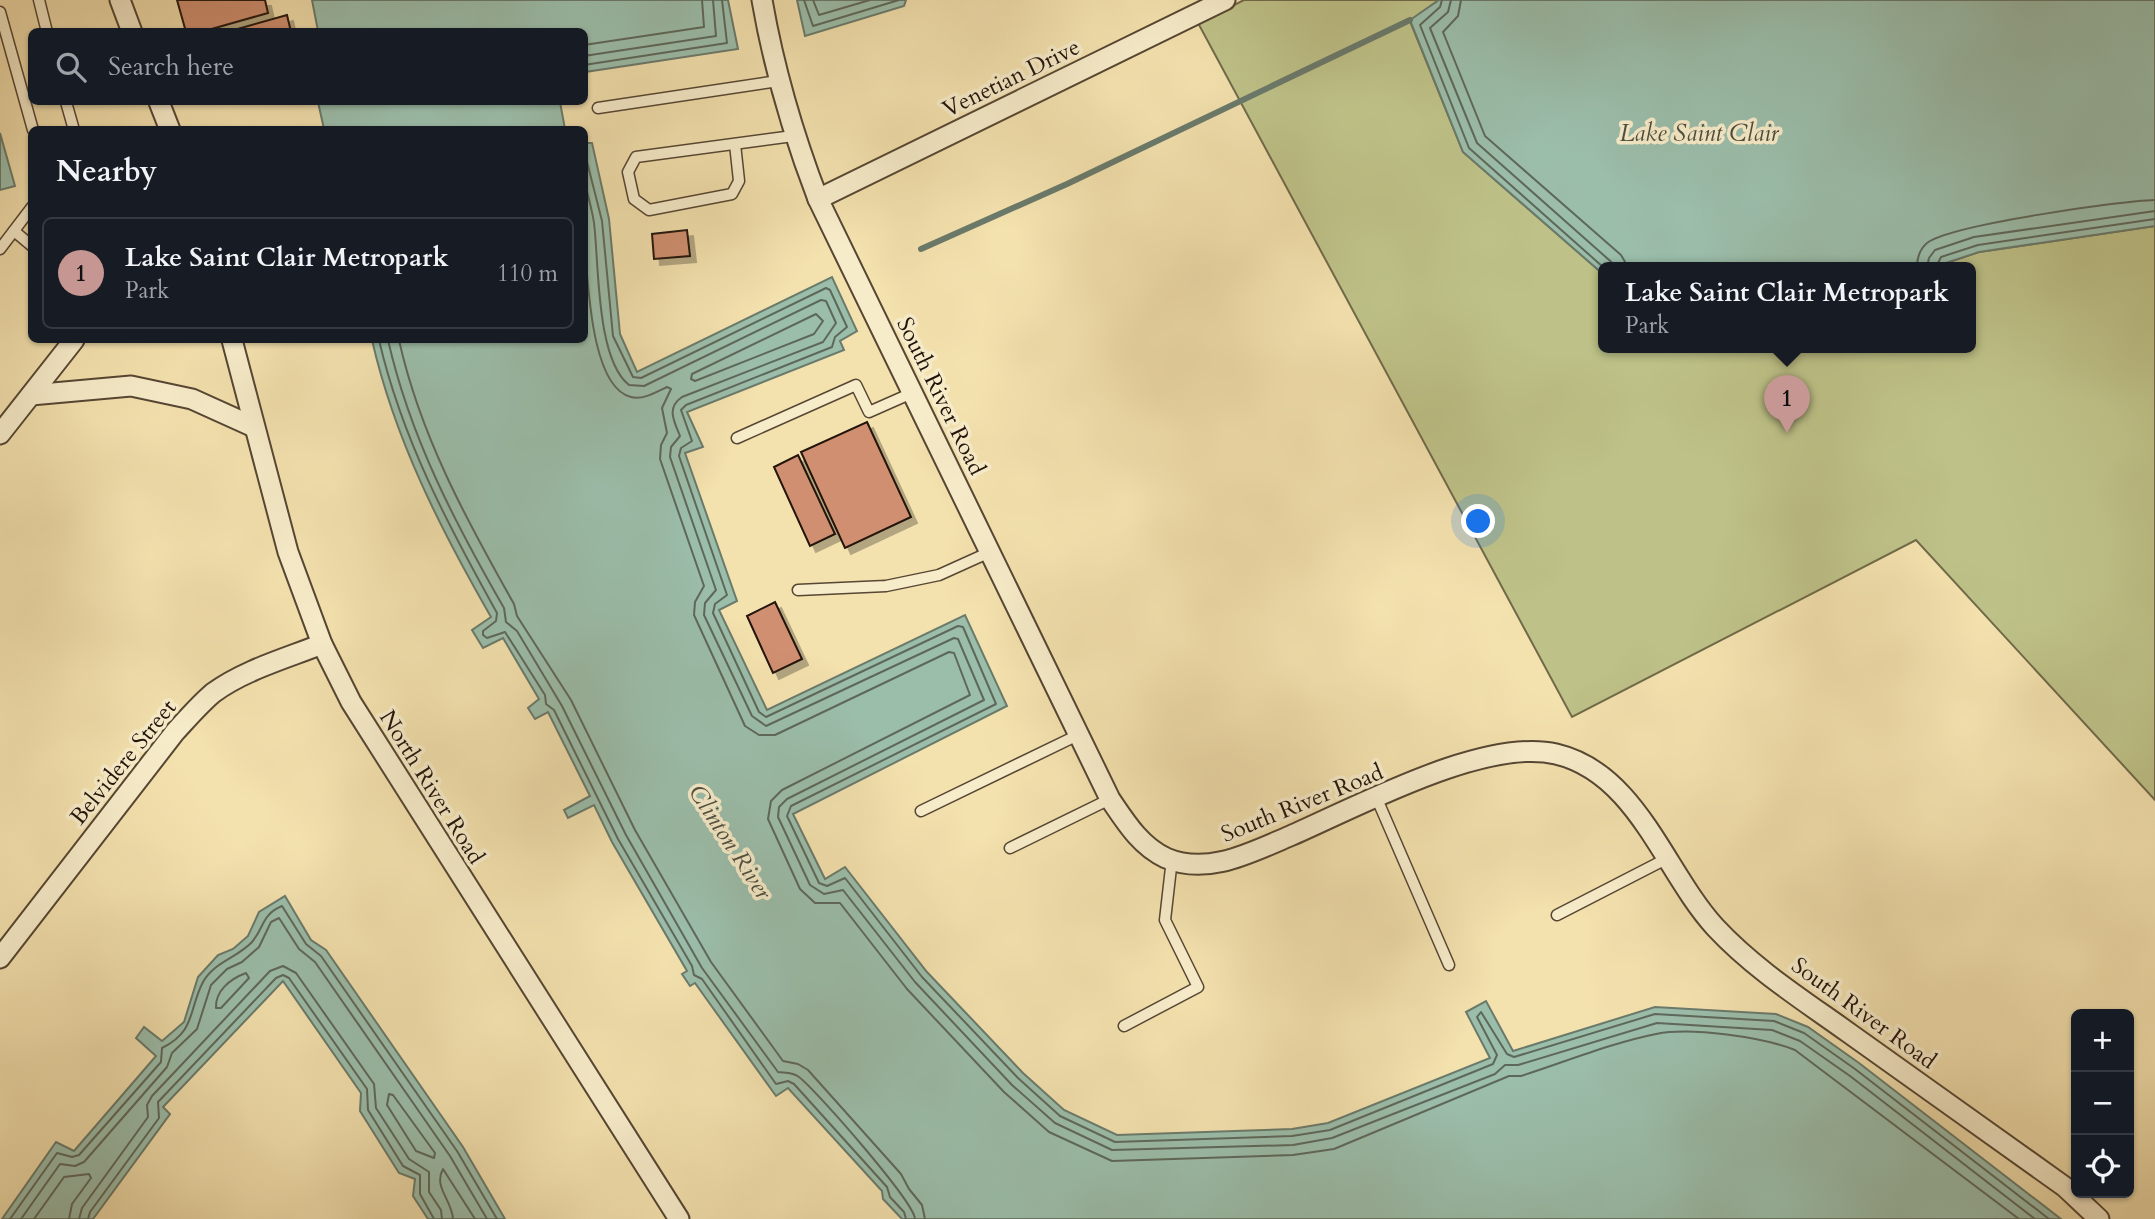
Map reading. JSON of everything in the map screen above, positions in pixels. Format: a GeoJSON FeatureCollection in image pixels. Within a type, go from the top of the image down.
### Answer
{"type":"FeatureCollection","features":[{"type":"Feature","properties":{"kind":"street"},"geometry":{"type":"LineString","coordinates":[[120,0],[130,28]]}},
{"type":"Feature","properties":{"kind":"street","name":"South River Road"},"geometry":{"type":"LineString","coordinates":[[762,0],[778,81],[793,136],[818,199],[1078,735],[1110,799],[1132,831],[1153,849],[1172,859],[1203,865],[1230,859],[1487,757],[1525,751],[1555,754],[1595,769],[1614,785],[1636,813],[1705,915],[1758,968],[2065,1187],[2099,1219]]}},
{"type":"Feature","properties":{"kind":"street","name":"Venetian Drive"},"geometry":{"type":"LineString","coordinates":[[818,199],[1225,0]]}},
{"type":"Feature","properties":{"kind":"street"},"geometry":{"type":"LineString","coordinates":[[160,105],[165,126]]}},
{"type":"Feature","properties":{"kind":"street"},"geometry":{"type":"LineString","coordinates":[[0,434],[72,343]]}},
{"type":"Feature","properties":{"kind":"street","name":"North River Road"},"geometry":{"type":"LineString","coordinates":[[233,343],[288,552],[323,644],[351,702],[679,1219]]}},
{"type":"Feature","properties":{"kind":"street"},"geometry":{"type":"LineString","coordinates":[[31,395],[131,386],[192,399],[254,427]]}},
{"type":"Feature","properties":{"kind":"street","name":"Belvidere Street"},"geometry":{"type":"LineString","coordinates":[[0,958],[196,710],[215,692],[245,676],[323,644]]}},
{"type":"Feature","properties":{"kind":"lane"},"geometry":{"type":"LineString","coordinates":[[39,0],[46,28]]}},
{"type":"Feature","properties":{"kind":"lane"},"geometry":{"type":"LineString","coordinates":[[0,12],[32,126]]}},
{"type":"Feature","properties":{"kind":"lane"},"geometry":{"type":"LineString","coordinates":[[598,108],[778,81]]}},
{"type":"Feature","properties":{"kind":"lane"},"geometry":{"type":"LineString","coordinates":[[67,105],[73,126]]}},
{"type":"Feature","properties":{"kind":"lane"},"geometry":{"type":"LineString","coordinates":[[735,144],[738,181],[732,194],[649,210],[634,199],[628,172],[636,157],[793,136]]}},
{"type":"Feature","properties":{"kind":"lane"},"geometry":{"type":"LineString","coordinates":[[0,249],[28,212]]}},
{"type":"Feature","properties":{"kind":"lane"},"geometry":{"type":"LineString","coordinates":[[14,231],[28,243]]}},
{"type":"Feature","properties":{"kind":"lane"},"geometry":{"type":"LineString","coordinates":[[737,438],[856,385],[869,412],[912,393]]}},
{"type":"Feature","properties":{"kind":"lane"},"geometry":{"type":"LineString","coordinates":[[798,590],[886,586],[939,575],[990,552]]}},
{"type":"Feature","properties":{"kind":"lane"},"geometry":{"type":"LineString","coordinates":[[921,811],[1078,735]]}},
{"type":"Feature","properties":{"kind":"lane"},"geometry":{"type":"LineString","coordinates":[[1010,848],[1110,799]]}},
{"type":"Feature","properties":{"kind":"lane"},"geometry":{"type":"LineString","coordinates":[[1377,799],[1450,965]]}},
{"type":"Feature","properties":{"kind":"lane"},"geometry":{"type":"LineString","coordinates":[[1124,1026],[1198,988],[1165,920],[1172,859]]}},
{"type":"Feature","properties":{"kind":"lane"},"geometry":{"type":"LineString","coordinates":[[1557,915],[1666,859]]}},
{"type":"Feature","properties":{"kind":"green space"},"geometry":{"type":"Polygon","coordinates":[[[1244,0],[1439,0],[1410,21],[1463,152],[1598,270],[1598,353],[1976,353],[1976,262],[1949,262],[1979,252],[2155,226],[2155,800],[1916,540],[1572,717],[1198,23],[1244,0]]]}},
{"type":"Feature","properties":{"kind":"water"},"geometry":{"type":"Polygon","coordinates":[[[312,0],[728,0],[738,49],[588,72],[588,28],[317,28],[312,0]]]}},
{"type":"Feature","properties":{"kind":"water"},"geometry":{"type":"Polygon","coordinates":[[[797,0],[906,0],[904,6],[805,36],[797,0]]]}},
{"type":"Feature","properties":{"kind":"water","name":"Lake Saint Clair"},"geometry":{"type":"Polygon","coordinates":[[[1439,0],[2155,0],[2155,226],[1979,252],[1949,262],[1598,262],[1598,270],[1463,152],[1410,20],[1439,0]]]}},
{"type":"Feature","properties":{"kind":"water"},"geometry":{"type":"Polygon","coordinates":[[[319,105],[561,105],[564,126],[323,126],[319,105]]]}},
{"type":"Feature","properties":{"kind":"water"},"geometry":{"type":"Polygon","coordinates":[[[0,133],[15,186],[0,190],[0,133]]]}},
{"type":"Feature","properties":{"kind":"water","name":"Clinton River"},"geometry":{"type":"Polygon","coordinates":[[[588,143],[592,143],[609,219],[620,334],[637,372],[832,277],[857,331],[840,341],[844,350],[687,412],[703,447],[685,453],[737,601],[719,610],[767,710],[965,615],[1007,706],[793,814],[825,879],[845,867],[927,972],[1023,1073],[1064,1110],[1117,1135],[1292,1129],[1328,1123],[1490,1058],[1466,1012],[1486,1001],[1513,1051],[1655,1007],[1776,1014],[1808,1027],[1859,1063],[2061,1219],[902,1219],[883,1199],[882,1191],[788,1088],[776,1096],[695,983],[690,986],[682,974],[687,971],[612,842],[594,805],[568,818],[564,810],[590,796],[548,712],[535,719],[528,708],[539,699],[503,638],[483,648],[472,630],[491,617],[421,483],[393,413],[373,343],[588,343],[588,143]]]}},
{"type":"Feature","properties":{"kind":"water"},"geometry":{"type":"Polygon","coordinates":[[[285,896],[311,940],[326,950],[463,1147],[505,1219],[428,1219],[413,1196],[415,1179],[399,1173],[360,1111],[361,1093],[283,981],[163,1107],[170,1114],[93,1219],[2,1219],[56,1142],[74,1151],[156,1056],[136,1038],[144,1027],[162,1041],[184,1022],[198,977],[218,955],[233,949],[248,936],[259,912],[285,896]]]}},
{"type":"Feature","properties":{"kind":"building"},"geometry":{"type":"Polygon","coordinates":[[[177,0],[265,0],[268,13],[215,28],[185,28],[177,0]]]}},
{"type":"Feature","properties":{"kind":"building"},"geometry":{"type":"Polygon","coordinates":[[[287,15],[290,28],[241,28],[287,15]]]}},
{"type":"Feature","properties":{"kind":"building"},"geometry":{"type":"Polygon","coordinates":[[[687,230],[690,256],[654,259],[652,234],[687,230]]]}},
{"type":"Feature","properties":{"kind":"building"},"geometry":{"type":"Polygon","coordinates":[[[867,422],[911,517],[845,548],[801,452],[867,422]]]}},
{"type":"Feature","properties":{"kind":"building"},"geometry":{"type":"Polygon","coordinates":[[[798,455],[835,534],[810,546],[774,467],[798,455]]]}},
{"type":"Feature","properties":{"kind":"building"},"geometry":{"type":"Polygon","coordinates":[[[775,602],[802,659],[773,673],[747,616],[775,602]]]}},
{"type":"Feature","properties":{"kind":"waterway"},"geometry":{"type":"LineString","coordinates":[[921,249],[1067,184],[1410,20]]}},
{"type":"Feature","properties":{"kind":"place","name":"Lake Saint Clair Metropark"},"geometry":{"type":"Point","coordinates":[1787,433]}}]}
